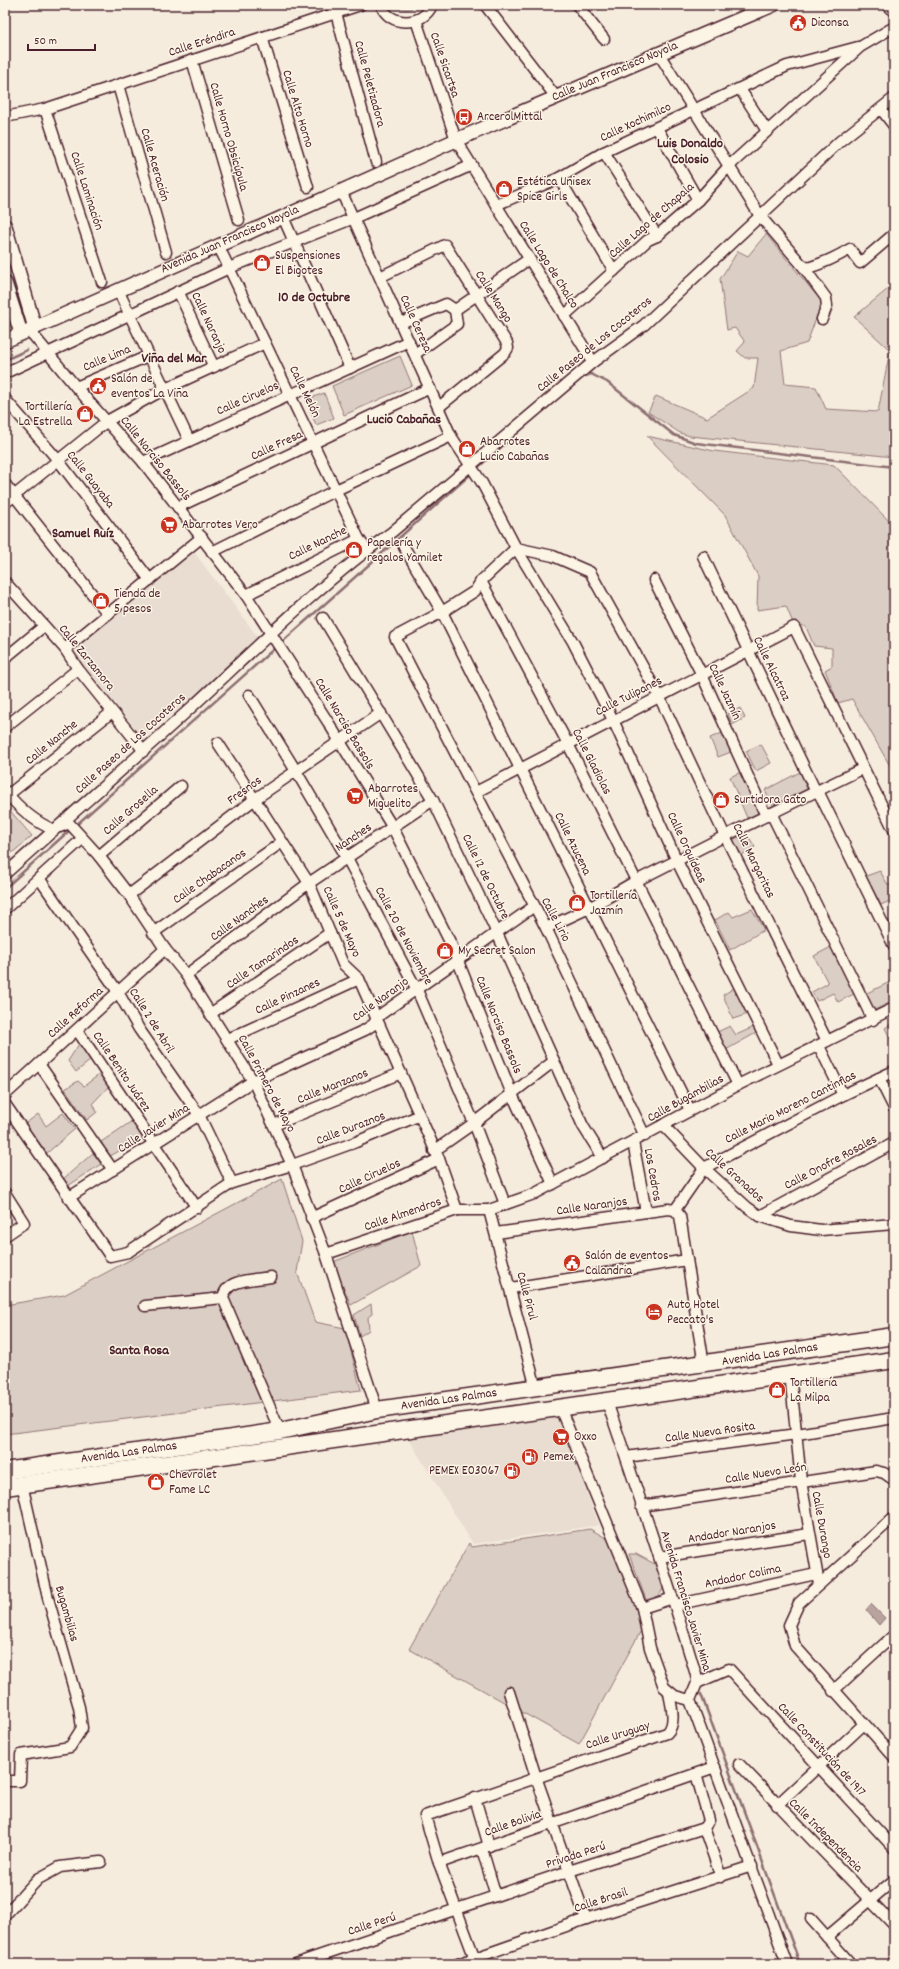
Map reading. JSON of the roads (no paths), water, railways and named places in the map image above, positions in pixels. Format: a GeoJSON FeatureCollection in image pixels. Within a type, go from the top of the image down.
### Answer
{"type":"FeatureCollection","features":[{"type":"Feature","properties":{"kind":"main road","name":"Avenida Las Palmas"},"geometry":{"type":"LineString","coordinates":[[5,1471],[280,1431],[377,1410],[704,1365],[894,1336]]}},
{"type":"Feature","properties":{"kind":"main road","name":"Avenida Las Palmas"},"geometry":{"type":"LineString","coordinates":[[5,1487],[607,1402],[790,1373],[894,1360]]}},
{"type":"Feature","properties":{"kind":"street","name":"Calle Eréndira"},"geometry":{"type":"LineString","coordinates":[[5,117],[45,109],[360,5]]}},
{"type":"Feature","properties":{"kind":"street"},"geometry":{"type":"LineString","coordinates":[[380,5],[388,16],[406,22],[416,20],[424,16],[432,5]]}},
{"type":"Feature","properties":{"kind":"street"},"geometry":{"type":"LineString","coordinates":[[485,5],[556,97]]}},
{"type":"Feature","properties":{"kind":"street"},"geometry":{"type":"LineString","coordinates":[[577,5],[604,39]]}},
{"type":"Feature","properties":{"kind":"street","name":"Calle Juan Francisco Noyola"},"geometry":{"type":"LineString","coordinates":[[456,140],[773,5]]}},
{"type":"Feature","properties":{"kind":"street","name":"Calle Peletizadora"},"geometry":{"type":"LineString","coordinates":[[336,13],[376,162]]}},
{"type":"Feature","properties":{"kind":"street","name":"Calle Sicartsa"},"geometry":{"type":"LineString","coordinates":[[416,20],[456,140]]}},
{"type":"Feature","properties":{"kind":"street"},"geometry":{"type":"LineString","coordinates":[[860,47],[894,27]]}},
{"type":"Feature","properties":{"kind":"street","name":"Calle Alto Horno"},"geometry":{"type":"LineString","coordinates":[[262,38],[308,187]]}},
{"type":"Feature","properties":{"kind":"street","name":"Calle Xochimilco"},"geometry":{"type":"LineString","coordinates":[[496,205],[559,178],[604,152],[787,66],[860,47]]}},
{"type":"Feature","properties":{"kind":"street","name":"Calle Lago de Chapala"},"geometry":{"type":"LineString","coordinates":[[564,316],[648,240],[658,236],[698,200],[729,166],[860,47]]}},
{"type":"Feature","properties":{"kind":"street"},"geometry":{"type":"LineString","coordinates":[[659,54],[760,216],[802,264],[826,298],[827,306],[822,319]]}},
{"type":"Feature","properties":{"kind":"street","name":"Calle Horno Obsicúpula"},"geometry":{"type":"LineString","coordinates":[[192,60],[239,220]]}},
{"type":"Feature","properties":{"kind":"street","name":"Calle Aceración"},"geometry":{"type":"LineString","coordinates":[[118,85],[166,252]]}},
{"type":"Feature","properties":{"kind":"street"},"geometry":{"type":"LineString","coordinates":[[740,89],[767,131]]}},
{"type":"Feature","properties":{"kind":"street","name":"Calle Paseo de Los Cocoteros"},"geometry":{"type":"LineString","coordinates":[[367,550],[473,469],[593,362],[644,325],[840,141],[894,98]]}},
{"type":"Feature","properties":{"kind":"street","name":"Calle Laminación"},"geometry":{"type":"LineString","coordinates":[[45,109],[102,282]]}},
{"type":"Feature","properties":{"kind":"street"},"geometry":{"type":"LineString","coordinates":[[881,109],[894,126]]}},
{"type":"Feature","properties":{"kind":"street"},"geometry":{"type":"LineString","coordinates":[[656,128],[698,200]]}},
{"type":"Feature","properties":{"kind":"street","name":"Calle Lago de Chalco"},"geometry":{"type":"LineString","coordinates":[[456,140],[593,362]]}},
{"type":"Feature","properties":{"kind":"street","name":"Avenida Juan Francisco Noyola"},"geometry":{"type":"LineString","coordinates":[[5,341],[456,140]]}},
{"type":"Feature","properties":{"kind":"street"},"geometry":{"type":"LineString","coordinates":[[604,152],[658,236]]}},
{"type":"Feature","properties":{"kind":"street"},"geometry":{"type":"LineString","coordinates":[[5,372],[229,268],[354,218],[472,165]]}},
{"type":"Feature","properties":{"kind":"street"},"geometry":{"type":"LineString","coordinates":[[559,178],[614,271]]}},
{"type":"Feature","properties":{"kind":"street","name":"Calle Cereza"},"geometry":{"type":"LineString","coordinates":[[341,191],[451,436],[473,469]]}},
{"type":"Feature","properties":{"kind":"street"},"geometry":{"type":"LineString","coordinates":[[283,217],[350,368]]}},
{"type":"Feature","properties":{"kind":"street"},"geometry":{"type":"LineString","coordinates":[[5,226],[28,330]]}},
{"type":"Feature","properties":{"kind":"street"},"geometry":{"type":"LineString","coordinates":[[802,264],[808,268],[822,264],[831,261],[850,249],[860,263],[894,234]]}},
{"type":"Feature","properties":{"kind":"street","name":"Calle Melón"},"geometry":{"type":"LineString","coordinates":[[218,245],[359,539],[367,550]]}},
{"type":"Feature","properties":{"kind":"street","name":"Calle Mango"},"geometry":{"type":"LineString","coordinates":[[380,277],[445,245],[507,343],[508,348],[505,353],[438,407]]}},
{"type":"Feature","properties":{"kind":"street"},"geometry":{"type":"LineString","coordinates":[[455,310],[529,259]]}},
{"type":"Feature","properties":{"kind":"street"},"geometry":{"type":"LineString","coordinates":[[5,283],[28,330]]}},
{"type":"Feature","properties":{"kind":"street"},"geometry":{"type":"LineString","coordinates":[[118,290],[163,390],[188,440]]}},
{"type":"Feature","properties":{"kind":"street","name":"Calle Naranjo"},"geometry":{"type":"LineString","coordinates":[[178,291],[214,367]]}},
{"type":"Feature","properties":{"kind":"street"},"geometry":{"type":"LineString","coordinates":[[401,323],[446,304],[455,310],[457,324],[415,354]]}},
{"type":"Feature","properties":{"kind":"street","name":"Calle Narciso Bassols"},"geometry":{"type":"LineString","coordinates":[[28,330],[142,462],[246,595],[274,635],[393,828],[451,944],[512,1094],[553,1184]]}},
{"type":"Feature","properties":{"kind":"street","name":"Calle Ciruelos"},"geometry":{"type":"LineString","coordinates":[[142,462],[290,394],[409,342]]}},
{"type":"Feature","properties":{"kind":"street"},"geometry":{"type":"LineString","coordinates":[[5,503],[107,421],[163,390],[265,343]]}},
{"type":"Feature","properties":{"kind":"street","name":"Calle Lima"},"geometry":{"type":"LineString","coordinates":[[76,386],[148,356]]}},
{"type":"Feature","properties":{"kind":"street","name":"Calle Fresa"},"geometry":{"type":"LineString","coordinates":[[178,507],[430,388]]}},
{"type":"Feature","properties":{"kind":"street","name":"Calle Guayaba"},"geometry":{"type":"LineString","coordinates":[[5,400],[58,460],[150,580]]}},
{"type":"Feature","properties":{"kind":"street"},"geometry":{"type":"LineString","coordinates":[[212,552],[336,490],[451,436]]}},
{"type":"Feature","properties":{"kind":"street"},"geometry":{"type":"LineString","coordinates":[[442,612],[475,590],[481,581],[516,548],[473,469]]}},
{"type":"Feature","properties":{"kind":"street"},"geometry":{"type":"LineString","coordinates":[[5,484],[108,614]]}},
{"type":"Feature","properties":{"kind":"street"},"geometry":{"type":"LineString","coordinates":[[65,649],[202,537]]}},
{"type":"Feature","properties":{"kind":"street","name":"Calle Nanche"},"geometry":{"type":"LineString","coordinates":[[246,595],[359,539]]}},
{"type":"Feature","properties":{"kind":"street","name":"Calle Azucena"},"geometry":{"type":"LineString","coordinates":[[404,546],[442,612],[472,676],[521,770],[690,1110]]}},
{"type":"Feature","properties":{"kind":"street","name":"Calle Margaritas"},"geometry":{"type":"LineString","coordinates":[[516,548],[552,556],[590,572],[659,696],[823,1044],[843,1095]]}},
{"type":"Feature","properties":{"kind":"street","name":"Calle Orquídeas"},"geometry":{"type":"LineString","coordinates":[[516,548],[573,642],[613,720],[677,861],[778,1064]]}},
{"type":"Feature","properties":{"kind":"street"},"geometry":{"type":"LineString","coordinates":[[274,635],[367,550]]}},
{"type":"Feature","properties":{"kind":"street","name":"Calle Alcatraz"},"geometry":{"type":"LineString","coordinates":[[703,556],[748,652],[894,946]]}},
{"type":"Feature","properties":{"kind":"street","name":"Calle Jazmín"},"geometry":{"type":"LineString","coordinates":[[654,580],[702,675],[768,815],[873,1020]]}},
{"type":"Feature","properties":{"kind":"street","name":"Calle Gladiolas"},"geometry":{"type":"LineString","coordinates":[[481,581],[568,744],[738,1085]]}},
{"type":"Feature","properties":{"kind":"street","name":"Calle Zarzamora"},"geometry":{"type":"LineString","coordinates":[[6,585],[65,649],[78,669],[144,751]]}},
{"type":"Feature","properties":{"kind":"street","name":"Calle Lirio"},"geometry":{"type":"LineString","coordinates":[[442,612],[395,637],[476,792],[533,907],[546,928],[645,1136]]}},
{"type":"Feature","properties":{"kind":"street","name":"Calle 12 de Octubre"},"geometry":{"type":"LineString","coordinates":[[323,618],[433,800],[497,933],[583,1126],[603,1158]]}},
{"type":"Feature","properties":{"kind":"street"},"geometry":{"type":"LineString","coordinates":[[5,658],[44,626]]}},
{"type":"Feature","properties":{"kind":"street","name":"Calle Tulipanes"},"geometry":{"type":"LineString","coordinates":[[476,792],[794,627],[862,769]]}},
{"type":"Feature","properties":{"kind":"street","name":"Calle Paseo de Los Cocoteros"},"geometry":{"type":"LineString","coordinates":[[5,874],[274,635]]}},
{"type":"Feature","properties":{"kind":"street"},"geometry":{"type":"LineString","coordinates":[[5,727],[78,669]]}},
{"type":"Feature","properties":{"kind":"street","name":"Calle 20 de Noviembre"},"geometry":{"type":"LineString","coordinates":[[249,695],[347,858],[417,990],[474,1123],[505,1204]]}},
{"type":"Feature","properties":{"kind":"street","name":"Calle Nanche"},"geometry":{"type":"LineString","coordinates":[[7,792],[112,712]]}},
{"type":"Feature","properties":{"kind":"street","name":"Fresnos"},"geometry":{"type":"LineString","coordinates":[[129,896],[255,799],[381,713]]}},
{"type":"Feature","properties":{"kind":"street","name":"Calle 5 de Mayo"},"geometry":{"type":"LineString","coordinates":[[218,743],[310,883],[343,964],[358,979],[377,1017],[418,1116],[436,1155],[457,1210]]}},
{"type":"Feature","properties":{"kind":"street"},"geometry":{"type":"LineString","coordinates":[[546,928],[589,908],[636,881],[725,836],[862,769],[894,830]]}},
{"type":"Feature","properties":{"kind":"street","name":"Calle Grosella"},"geometry":{"type":"LineString","coordinates":[[99,856],[181,786]]}},
{"type":"Feature","properties":{"kind":"street"},"geometry":{"type":"LineString","coordinates":[[7,792],[22,810],[32,815],[40,824],[54,830]]}},
{"type":"Feature","properties":{"kind":"street","name":"Nanches"},"geometry":{"type":"LineString","coordinates":[[310,883],[433,800]]}},
{"type":"Feature","properties":{"kind":"street","name":"Calle Primero de Mayo"},"geometry":{"type":"LineString","coordinates":[[54,830],[69,823],[99,856],[129,896],[153,933],[186,975],[210,1014],[228,1039],[253,1081],[292,1165],[326,1254],[377,1410]]}},
{"type":"Feature","properties":{"kind":"street"},"geometry":{"type":"LineString","coordinates":[[5,909],[39,878],[79,835]]}},
{"type":"Feature","properties":{"kind":"street","name":"Calle Chabacanos"},"geometry":{"type":"LineString","coordinates":[[153,933],[282,842]]}},
{"type":"Feature","properties":{"kind":"street","name":"Calle 2 de Abril"},"geometry":{"type":"LineString","coordinates":[[39,878],[118,992],[139,1028],[199,1116],[232,1183]]}},
{"type":"Feature","properties":{"kind":"street","name":"Calle Nanches"},"geometry":{"type":"LineString","coordinates":[[186,975],[310,883]]}},
{"type":"Feature","properties":{"kind":"street","name":"Calle Naranjo"},"geometry":{"type":"LineString","coordinates":[[253,1081],[365,1030],[374,1024],[377,1017],[417,990],[457,959],[533,907]]}},
{"type":"Feature","properties":{"kind":"street","name":"Calle Tamarindos"},"geometry":{"type":"LineString","coordinates":[[210,1014],[330,933]]}},
{"type":"Feature","properties":{"kind":"street","name":"Calle Reforma"},"geometry":{"type":"LineString","coordinates":[[5,1095],[165,949]]}},
{"type":"Feature","properties":{"kind":"street","name":"Calle Pinzanes"},"geometry":{"type":"LineString","coordinates":[[228,1039],[358,979]]}},
{"type":"Feature","properties":{"kind":"street","name":"Calle Bugambilias"},"geometry":{"type":"LineString","coordinates":[[489,1210],[534,1194],[778,1064],[873,1020],[894,1008]]}},
{"type":"Feature","properties":{"kind":"street","name":"Calle Benito Juárez"},"geometry":{"type":"LineString","coordinates":[[77,1030],[197,1208]]}},
{"type":"Feature","properties":{"kind":"street","name":"Calle Ciruelos"},"geometry":{"type":"LineString","coordinates":[[311,1218],[436,1155],[474,1123],[554,1061]]}},
{"type":"Feature","properties":{"kind":"street"},"geometry":{"type":"LineString","coordinates":[[38,1064],[113,1170]]}},
{"type":"Feature","properties":{"kind":"street","name":"Calle Mario Moreno Cantinflas"},"geometry":{"type":"LineString","coordinates":[[675,1210],[704,1168],[843,1095],[894,1071]]}},
{"type":"Feature","properties":{"kind":"street","name":"Calle Manzanos"},"geometry":{"type":"LineString","coordinates":[[274,1125],[401,1073]]}},
{"type":"Feature","properties":{"kind":"street"},"geometry":{"type":"LineString","coordinates":[[879,1078],[894,1108]]}},
{"type":"Feature","properties":{"kind":"street","name":"Calle Javier Mina"},"geometry":{"type":"LineString","coordinates":[[68,1198],[253,1081]]}},
{"type":"Feature","properties":{"kind":"street"},"geometry":{"type":"LineString","coordinates":[[5,1104],[68,1198]]}},
{"type":"Feature","properties":{"kind":"street","name":"Calle Duraznos"},"geometry":{"type":"LineString","coordinates":[[68,1198],[110,1256],[128,1252],[197,1208],[232,1183],[292,1165],[356,1142],[418,1116]]}},
{"type":"Feature","properties":{"kind":"street","name":"Calle Granados"},"geometry":{"type":"LineString","coordinates":[[663,1125],[704,1168],[747,1207],[760,1216],[791,1226],[821,1230],[894,1224]]}},
{"type":"Feature","properties":{"kind":"street","name":"Los Cedros"},"geometry":{"type":"LineString","coordinates":[[633,1142],[646,1212]]}},
{"type":"Feature","properties":{"kind":"street","name":"Calle Onofre Rosales"},"geometry":{"type":"LineString","coordinates":[[760,1216],[894,1143]]}},
{"type":"Feature","properties":{"kind":"street"},"geometry":{"type":"LineString","coordinates":[[5,1193],[24,1223],[5,1236]]}},
{"type":"Feature","properties":{"kind":"street","name":"Calle Naranjos"},"geometry":{"type":"LineString","coordinates":[[496,1233],[668,1209],[675,1210]]}},
{"type":"Feature","properties":{"kind":"street","name":"Calle Almendros"},"geometry":{"type":"LineString","coordinates":[[326,1254],[457,1210],[489,1210]]}},
{"type":"Feature","properties":{"kind":"street","name":"Calle Pirul"},"geometry":{"type":"LineString","coordinates":[[489,1210],[511,1288],[536,1388]]}},
{"type":"Feature","properties":{"kind":"street"},"geometry":{"type":"LineString","coordinates":[[675,1210],[680,1216],[704,1365]]}},
{"type":"Feature","properties":{"kind":"street"},"geometry":{"type":"LineString","coordinates":[[511,1288],[687,1260]]}},
{"type":"Feature","properties":{"kind":"street"},"geometry":{"type":"LineString","coordinates":[[271,1277],[234,1283],[224,1292],[223,1298],[280,1431]]}},
{"type":"Feature","properties":{"kind":"street"},"geometry":{"type":"LineString","coordinates":[[144,1306],[223,1298]]}},
{"type":"Feature","properties":{"kind":"street","name":"Calle Durango"},"geometry":{"type":"LineString","coordinates":[[790,1373],[801,1481],[809,1534],[819,1584]]}},
{"type":"Feature","properties":{"kind":"street","name":"Avenida Francisco Javier Mina"},"geometry":{"type":"LineString","coordinates":[[607,1402],[641,1506],[660,1557],[696,1674],[697,1683],[690,1700]]}},
{"type":"Feature","properties":{"kind":"street","name":"Calle Uruguay"},"geometry":{"type":"LineString","coordinates":[[439,1864],[425,1816],[667,1733],[672,1728],[673,1720],[669,1692],[664,1686],[650,1648],[642,1608],[560,1408]]}},
{"type":"Feature","properties":{"kind":"street","name":"Calle Nueva Rosita"},"geometry":{"type":"LineString","coordinates":[[626,1457],[797,1434],[894,1418]]}},
{"type":"Feature","properties":{"kind":"street","name":"Calle Nuevo León"},"geometry":{"type":"LineString","coordinates":[[641,1506],[876,1471],[884,1473],[894,1480]]}},
{"type":"Feature","properties":{"kind":"street","name":"Bugambilias"},"geometry":{"type":"LineString","coordinates":[[5,1781],[20,1781],[21,1755],[70,1747],[82,1728],[79,1707],[48,1598],[22,1484]]}},
{"type":"Feature","properties":{"kind":"street"},"geometry":{"type":"LineString","coordinates":[[894,1517],[819,1584],[799,1604],[789,1625],[795,1646],[833,1691],[894,1757]]}},
{"type":"Feature","properties":{"kind":"street","name":"Andador Naranjos"},"geometry":{"type":"LineString","coordinates":[[660,1557],[809,1534]]}},
{"type":"Feature","properties":{"kind":"street","name":"Andador Colima"},"geometry":{"type":"LineString","coordinates":[[642,1608],[816,1574]]}},
{"type":"Feature","properties":{"kind":"street"},"geometry":{"type":"LineString","coordinates":[[833,1691],[894,1635]]}},
{"type":"Feature","properties":{"kind":"street","name":"Calle Constitución de 1917"},"geometry":{"type":"LineString","coordinates":[[697,1683],[729,1669],[894,1848]]}},
{"type":"Feature","properties":{"kind":"street"},"geometry":{"type":"LineString","coordinates":[[509,1692],[536,1777],[586,1919]]}},
{"type":"Feature","properties":{"kind":"street"},"geometry":{"type":"LineString","coordinates":[[669,1692],[683,1699],[690,1700],[787,1964]]}},
{"type":"Feature","properties":{"kind":"street"},"geometry":{"type":"LineString","coordinates":[[777,1805],[864,1724]]}},
{"type":"Feature","properties":{"kind":"street","name":"Calle Independencia"},"geometry":{"type":"LineString","coordinates":[[739,1764],[894,1925]]}},
{"type":"Feature","properties":{"kind":"street","name":"Calle Bolivia"},"geometry":{"type":"LineString","coordinates":[[439,1864],[715,1767]]}},
{"type":"Feature","properties":{"kind":"street"},"geometry":{"type":"LineString","coordinates":[[696,1774],[709,1820],[704,1828],[721,1877]]}},
{"type":"Feature","properties":{"kind":"street"},"geometry":{"type":"LineString","coordinates":[[475,1798],[496,1896]]}},
{"type":"Feature","properties":{"kind":"street","name":"Privada Perú"},"geometry":{"type":"LineString","coordinates":[[457,1910],[569,1871],[704,1828]]}},
{"type":"Feature","properties":{"kind":"street"},"geometry":{"type":"LineString","coordinates":[[5,1915],[38,1879],[60,1867],[101,1862]]}},
{"type":"Feature","properties":{"kind":"street"},"geometry":{"type":"LineString","coordinates":[[439,1864],[476,1961]]}},
{"type":"Feature","properties":{"kind":"street","name":"Calle Brasil"},"geometry":{"type":"LineString","coordinates":[[458,1964],[476,1961],[586,1919],[752,1866]]}},
{"type":"Feature","properties":{"kind":"street"},"geometry":{"type":"LineString","coordinates":[[827,1937],[894,1880]]}},
{"type":"Feature","properties":{"kind":"street","name":"Calle Perú"},"geometry":{"type":"LineString","coordinates":[[295,1964],[316,1961],[457,1910]]}},
{"type":"Feature","properties":{"kind":"street"},"geometry":{"type":"LineString","coordinates":[[811,1919],[851,1964]]}},
{"type":"Feature","properties":{"kind":"waterway"},"geometry":{"type":"LineString","coordinates":[[5,360],[27,350]]}},
{"type":"Feature","properties":{"kind":"waterway"},"geometry":{"type":"LineString","coordinates":[[581,378],[591,374],[607,382],[674,435],[696,443],[894,467]]}},
{"type":"Feature","properties":{"kind":"waterway"},"geometry":{"type":"LineString","coordinates":[[475,470],[519,431]]}},
{"type":"Feature","properties":{"kind":"waterway"},"geometry":{"type":"LineString","coordinates":[[281,643],[472,473]]}},
{"type":"Feature","properties":{"kind":"waterway"},"geometry":{"type":"LineString","coordinates":[[75,826],[276,647]]}},
{"type":"Feature","properties":{"kind":"waterway"},"geometry":{"type":"LineString","coordinates":[[5,888],[71,829]]}},
{"type":"Feature","properties":{"kind":"waterway"},"geometry":{"type":"LineString","coordinates":[[701,1694],[800,1964]]}},
{"type":"Feature","properties":{"kind":"place","name":"Diconsa"},"geometry":{"type":"Point","coordinates":[798,23]}},
{"type":"Feature","properties":{"kind":"place","name":"ArcerolMittal"},"geometry":{"type":"Point","coordinates":[464,117]}},
{"type":"Feature","properties":{"kind":"place","name":"Estética Unisex Spice Girls"},"geometry":{"type":"Point","coordinates":[504,189]}},
{"type":"Feature","properties":{"kind":"place","name":"Suspensiones El Bigotes"},"geometry":{"type":"Point","coordinates":[262,263]}},
{"type":"Feature","properties":{"kind":"place","name":"Salón de eventos La Viña"},"geometry":{"type":"Point","coordinates":[98,386]}},
{"type":"Feature","properties":{"kind":"place","name":"Tortillería La Estrella"},"geometry":{"type":"Point","coordinates":[85,414]}},
{"type":"Feature","properties":{"kind":"place","name":"Abarrotes Lucio Cabañas"},"geometry":{"type":"Point","coordinates":[467,449]}},
{"type":"Feature","properties":{"kind":"place","name":"Abarrotes Vero"},"geometry":{"type":"Point","coordinates":[169,525]}},
{"type":"Feature","properties":{"kind":"place","name":"Papelería y regalos Yamilet"},"geometry":{"type":"Point","coordinates":[354,550]}},
{"type":"Feature","properties":{"kind":"place","name":"Tienda de 5 pesos"},"geometry":{"type":"Point","coordinates":[101,601]}},
{"type":"Feature","properties":{"kind":"place","name":"Abarrotes Miguelito"},"geometry":{"type":"Point","coordinates":[355,796]}},
{"type":"Feature","properties":{"kind":"place","name":"Surtidora Gato"},"geometry":{"type":"Point","coordinates":[721,800]}},
{"type":"Feature","properties":{"kind":"place","name":"Tortillería Jazmín"},"geometry":{"type":"Point","coordinates":[577,903]}},
{"type":"Feature","properties":{"kind":"place","name":"My Secret Salon"},"geometry":{"type":"Point","coordinates":[445,951]}},
{"type":"Feature","properties":{"kind":"place","name":"Salón de eventos Calandria"},"geometry":{"type":"Point","coordinates":[572,1263]}},
{"type":"Feature","properties":{"kind":"place","name":"Auto Hotel Peccato's"},"geometry":{"type":"Point","coordinates":[654,1312]}},
{"type":"Feature","properties":{"kind":"place","name":"Tortillería La Milpa"},"geometry":{"type":"Point","coordinates":[777,1390]}},
{"type":"Feature","properties":{"kind":"place","name":"Oxxo"},"geometry":{"type":"Point","coordinates":[561,1437]}},
{"type":"Feature","properties":{"kind":"place","name":"Pemex"},"geometry":{"type":"Point","coordinates":[530,1457]}},
{"type":"Feature","properties":{"kind":"place","name":"PEMEX E03067"},"geometry":{"type":"Point","coordinates":[512,1471]}},
{"type":"Feature","properties":{"kind":"place","name":"Chevrolet Fame LC"},"geometry":{"type":"Point","coordinates":[156,1482]}},
{"type":"Feature","properties":{"kind":"district","name":"Luis Donaldo Colosio"},"geometry":{"type":"Point","coordinates":[690,152]}},
{"type":"Feature","properties":{"kind":"district","name":"10 de Octubre"},"geometry":{"type":"Point","coordinates":[314,298]}},
{"type":"Feature","properties":{"kind":"district","name":"Viña del Mar"},"geometry":{"type":"Point","coordinates":[174,359]}},
{"type":"Feature","properties":{"kind":"district","name":"Lucio Cabañas"},"geometry":{"type":"Point","coordinates":[404,420]}},
{"type":"Feature","properties":{"kind":"district","name":"Samuel Ruíz"},"geometry":{"type":"Point","coordinates":[83,534]}},
{"type":"Feature","properties":{"kind":"district","name":"Santa Rosa"},"geometry":{"type":"Point","coordinates":[139,1351]}}]}
